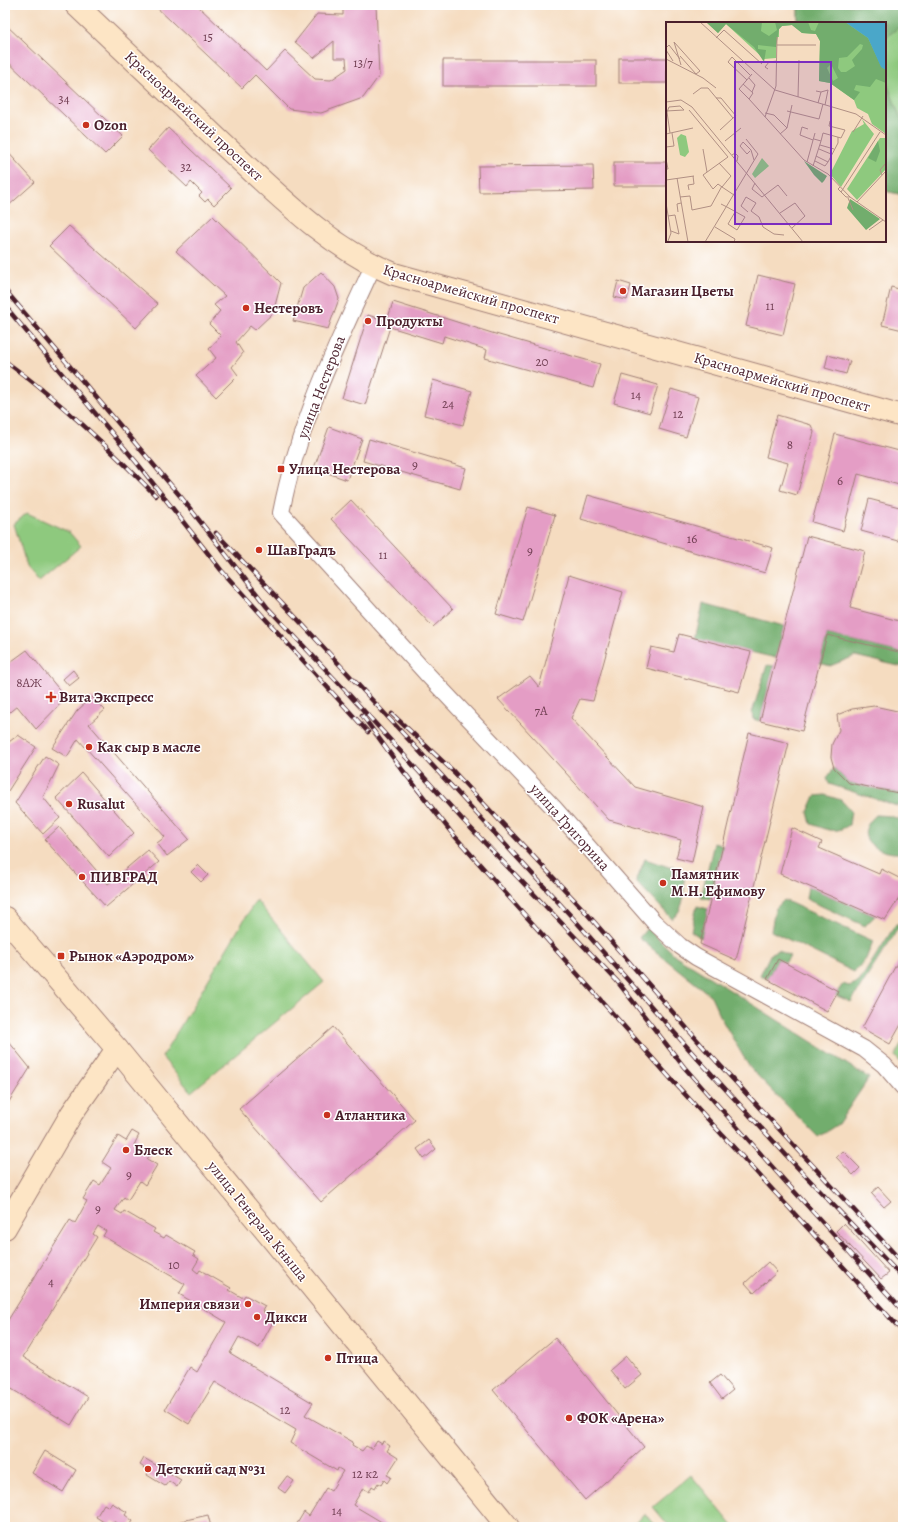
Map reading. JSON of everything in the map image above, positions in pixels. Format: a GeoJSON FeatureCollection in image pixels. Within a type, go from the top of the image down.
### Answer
{"type":"FeatureCollection","features":[{"type":"Feature","properties":{"kind":"street","name":"Красноармейский проспект"},"geometry":{"type":"LineString","coordinates":[[76,5],[259,177],[326,236],[373,266],[394,274],[903,416]]}},
{"type":"Feature","properties":{"kind":"street","name":"улица Нестерова"},"geometry":{"type":"LineString","coordinates":[[282,513],[287,482],[306,419],[339,339],[373,266]]}},
{"type":"Feature","properties":{"kind":"street","name":"улица Григорина"},"geometry":{"type":"LineString","coordinates":[[282,513],[426,673],[554,808],[654,922],[680,946],[696,957],[864,1049],[884,1065],[903,1087]]}},
{"type":"Feature","properties":{"kind":"street","name":"улица Генерала Кныша"},"geometry":{"type":"LineString","coordinates":[[5,918],[117,1049],[508,1527]]}},
{"type":"Feature","properties":{"kind":"street"},"geometry":{"type":"LineString","coordinates":[[5,1228],[72,1113],[117,1049]]}},
{"type":"Feature","properties":{"kind":"green space"},"geometry":{"type":"Polygon","coordinates":[[[798,5],[903,5],[903,198],[899,194],[886,191],[886,22],[798,22],[798,5]]]}},
{"type":"Feature","properties":{"kind":"green space"},"geometry":{"type":"Polygon","coordinates":[[[798,5],[903,5],[903,24],[886,37],[886,22],[798,22],[798,5]]]}},
{"type":"Feature","properties":{"kind":"green space"},"geometry":{"type":"Polygon","coordinates":[[[886,82],[903,124],[903,198],[899,194],[886,191],[886,82]]]}},
{"type":"Feature","properties":{"kind":"green space"},"geometry":{"type":"Polygon","coordinates":[[[27,513],[69,532],[81,546],[39,581],[27,567],[14,524],[27,513]]]}},
{"type":"Feature","properties":{"kind":"green space"},"geometry":{"type":"Polygon","coordinates":[[[703,604],[784,626],[776,658],[695,639],[703,604]]]}},
{"type":"Feature","properties":{"kind":"green space"},"geometry":{"type":"Polygon","coordinates":[[[827,635],[903,653],[903,667],[855,656],[830,666],[820,663],[827,635]]]}},
{"type":"Feature","properties":{"kind":"green space"},"geometry":{"type":"Polygon","coordinates":[[[767,665],[774,666],[760,721],[753,719],[752,713],[767,665]]]}},
{"type":"Feature","properties":{"kind":"green space"},"geometry":{"type":"Polygon","coordinates":[[[834,768],[849,783],[903,794],[903,808],[829,784],[827,778],[834,768]]]}},
{"type":"Feature","properties":{"kind":"green space"},"geometry":{"type":"Polygon","coordinates":[[[825,795],[841,800],[851,811],[849,825],[839,830],[830,830],[811,824],[808,812],[815,796],[825,795]]]}},
{"type":"Feature","properties":{"kind":"green space"},"geometry":{"type":"Polygon","coordinates":[[[876,815],[891,816],[903,821],[903,853],[885,851],[870,844],[866,838],[865,831],[868,824],[876,815]]]}},
{"type":"Feature","properties":{"kind":"green space"},"geometry":{"type":"Polygon","coordinates":[[[714,843],[723,846],[710,899],[701,897],[714,843]]]}},
{"type":"Feature","properties":{"kind":"green space"},"geometry":{"type":"Polygon","coordinates":[[[645,859],[672,868],[673,865],[684,878],[684,895],[682,906],[672,919],[636,881],[645,859]]]}},
{"type":"Feature","properties":{"kind":"green space"},"geometry":{"type":"Polygon","coordinates":[[[808,886],[875,916],[865,926],[806,899],[808,886]]]}},
{"type":"Feature","properties":{"kind":"green space"},"geometry":{"type":"Polygon","coordinates":[[[256,900],[324,982],[191,1092],[162,1057],[256,900]]]}},
{"type":"Feature","properties":{"kind":"green space"},"geometry":{"type":"Polygon","coordinates":[[[784,900],[873,941],[866,959],[854,972],[771,931],[775,909],[784,900]]]}},
{"type":"Feature","properties":{"kind":"green space"},"geometry":{"type":"Polygon","coordinates":[[[697,906],[708,909],[701,938],[691,931],[697,906]]]}},
{"type":"Feature","properties":{"kind":"green space"},"geometry":{"type":"Polygon","coordinates":[[[896,924],[901,924],[851,1002],[835,995],[843,984],[849,986],[859,982],[896,924]]]}},
{"type":"Feature","properties":{"kind":"green space"},"geometry":{"type":"Polygon","coordinates":[[[647,928],[676,956],[869,1078],[838,1124],[818,1137],[750,1068],[722,1020],[711,996],[639,938],[647,928]]]}},
{"type":"Feature","properties":{"kind":"green space"},"geometry":{"type":"Polygon","coordinates":[[[778,950],[790,956],[785,963],[778,959],[767,979],[760,975],[771,953],[778,950]]]}},
{"type":"Feature","properties":{"kind":"green space"},"geometry":{"type":"Polygon","coordinates":[[[903,1041],[903,1065],[895,1056],[903,1041]]]}},
{"type":"Feature","properties":{"kind":"green space"},"geometry":{"type":"Polygon","coordinates":[[[691,1475],[734,1527],[670,1527],[653,1507],[691,1475]]]}},
{"type":"Feature","properties":{"kind":"green space"},"geometry":{"type":"Polygon","coordinates":[[[645,1514],[656,1527],[629,1527],[645,1514]]]}},
{"type":"Feature","properties":{"kind":"building"},"geometry":{"type":"Polygon","coordinates":[[[154,5],[197,5],[266,71],[285,51],[315,79],[331,80],[347,69],[346,58],[334,58],[334,41],[314,58],[295,42],[317,14],[343,15],[343,5],[376,5],[379,76],[363,98],[321,113],[289,109],[255,75],[242,88],[154,5]]]}},
{"type":"Feature","properties":{"kind":"building"},"geometry":{"type":"Polygon","coordinates":[[[5,24],[123,136],[105,154],[5,59],[5,24]]]}},
{"type":"Feature","properties":{"kind":"building"},"geometry":{"type":"Polygon","coordinates":[[[619,58],[666,58],[666,83],[619,83],[619,58]]]}},
{"type":"Feature","properties":{"kind":"building"},"geometry":{"type":"Polygon","coordinates":[[[443,60],[596,60],[596,86],[443,86],[443,60]]]}},
{"type":"Feature","properties":{"kind":"building"},"geometry":{"type":"Polygon","coordinates":[[[168,128],[231,188],[214,205],[208,199],[205,202],[199,196],[202,193],[191,182],[187,187],[148,150],[168,128]]]}},
{"type":"Feature","properties":{"kind":"building"},"geometry":{"type":"Polygon","coordinates":[[[5,149],[35,182],[6,208],[5,207],[5,149]]]}},
{"type":"Feature","properties":{"kind":"building"},"geometry":{"type":"Polygon","coordinates":[[[614,162],[666,162],[666,186],[614,186],[614,162]]]}},
{"type":"Feature","properties":{"kind":"building"},"geometry":{"type":"Polygon","coordinates":[[[593,165],[594,190],[479,192],[478,166],[593,165]]]}},
{"type":"Feature","properties":{"kind":"building","name":"Нестеровъ"},"geometry":{"type":"Polygon","coordinates":[[[213,216],[281,283],[273,313],[255,330],[250,326],[236,342],[243,353],[232,367],[238,375],[216,397],[196,376],[216,358],[209,349],[221,336],[209,324],[220,311],[214,305],[225,296],[176,251],[213,216]]]}},
{"type":"Feature","properties":{"kind":"building"},"geometry":{"type":"Polygon","coordinates":[[[69,226],[158,304],[136,328],[49,246],[69,226]]]}},
{"type":"Feature","properties":{"kind":"building"},"geometry":{"type":"Polygon","coordinates":[[[321,272],[335,287],[339,299],[328,329],[293,321],[303,288],[321,272]]]}},
{"type":"Feature","properties":{"kind":"building"},"geometry":{"type":"Polygon","coordinates":[[[758,275],[795,284],[783,335],[746,326],[758,275]]]}},
{"type":"Feature","properties":{"kind":"building","name":"Магазин Цветы"},"geometry":{"type":"Polygon","coordinates":[[[618,281],[631,285],[627,300],[614,297],[618,281]]]}},
{"type":"Feature","properties":{"kind":"building"},"geometry":{"type":"Polygon","coordinates":[[[891,287],[903,290],[903,330],[882,325],[891,287]]]}},
{"type":"Feature","properties":{"kind":"building"},"geometry":{"type":"Polygon","coordinates":[[[393,302],[492,333],[600,364],[593,388],[485,358],[487,350],[444,336],[442,343],[390,327],[365,405],[342,398],[368,315],[387,321],[393,302]]]}},
{"type":"Feature","properties":{"kind":"building"},"geometry":{"type":"Polygon","coordinates":[[[828,355],[850,361],[846,374],[825,368],[828,355]]]}},
{"type":"Feature","properties":{"kind":"building"},"geometry":{"type":"Polygon","coordinates":[[[622,375],[658,385],[650,413],[614,403],[622,375]]]}},
{"type":"Feature","properties":{"kind":"building"},"geometry":{"type":"Polygon","coordinates":[[[433,380],[472,391],[463,425],[424,415],[433,380]]]}},
{"type":"Feature","properties":{"kind":"building"},"geometry":{"type":"Polygon","coordinates":[[[671,389],[698,397],[686,437],[659,429],[671,389]]]}},
{"type":"Feature","properties":{"kind":"building"},"geometry":{"type":"Polygon","coordinates":[[[777,415],[811,425],[814,432],[797,495],[780,490],[788,463],[766,457],[777,415]]]}},
{"type":"Feature","properties":{"kind":"building"},"geometry":{"type":"Polygon","coordinates":[[[329,427],[362,439],[347,480],[314,468],[329,427]]]}},
{"type":"Feature","properties":{"kind":"building"},"geometry":{"type":"Polygon","coordinates":[[[835,434],[903,452],[903,486],[858,474],[843,531],[812,522],[835,434]]]}},
{"type":"Feature","properties":{"kind":"building"},"geometry":{"type":"Polygon","coordinates":[[[369,439],[466,468],[460,489],[363,461],[369,439]]]}},
{"type":"Feature","properties":{"kind":"building"},"geometry":{"type":"Polygon","coordinates":[[[588,495],[773,548],[765,573],[581,519],[588,495]]]}},
{"type":"Feature","properties":{"kind":"building"},"geometry":{"type":"Polygon","coordinates":[[[869,499],[903,508],[903,521],[898,541],[861,531],[869,499]]]}},
{"type":"Feature","properties":{"kind":"building"},"geometry":{"type":"Polygon","coordinates":[[[351,500],[453,609],[433,627],[331,519],[351,500]]]}},
{"type":"Feature","properties":{"kind":"building"},"geometry":{"type":"Polygon","coordinates":[[[528,507],[555,515],[523,622],[496,614],[528,507]]]}},
{"type":"Feature","properties":{"kind":"building"},"geometry":{"type":"Polygon","coordinates":[[[807,536],[865,551],[850,608],[903,622],[903,653],[827,635],[802,731],[760,721],[807,536]]]}},
{"type":"Feature","properties":{"kind":"building"},"geometry":{"type":"Polygon","coordinates":[[[569,575],[623,592],[593,701],[580,699],[571,718],[635,787],[704,807],[692,862],[676,858],[681,840],[609,820],[498,699],[530,676],[539,687],[569,575]]]}},
{"type":"Feature","properties":{"kind":"building"},"geometry":{"type":"Polygon","coordinates":[[[679,634],[751,652],[739,692],[646,668],[651,647],[674,652],[679,634]]]}},
{"type":"Feature","properties":{"kind":"building"},"geometry":{"type":"Polygon","coordinates":[[[27,650],[66,698],[36,729],[17,706],[5,716],[5,666],[27,650]]]}},
{"type":"Feature","properties":{"kind":"building"},"geometry":{"type":"Polygon","coordinates":[[[73,670],[79,678],[69,686],[63,679],[73,670]]]}},
{"type":"Feature","properties":{"kind":"building"},"geometry":{"type":"Polygon","coordinates":[[[92,697],[105,710],[89,724],[189,839],[167,856],[157,843],[165,837],[78,739],[67,757],[52,748],[77,711],[92,697]]]}},
{"type":"Feature","properties":{"kind":"building"},"geometry":{"type":"Polygon","coordinates":[[[874,706],[902,712],[903,794],[849,783],[834,768],[831,757],[832,744],[839,730],[837,715],[852,709],[874,706]]]}},
{"type":"Feature","properties":{"kind":"building"},"geometry":{"type":"Polygon","coordinates":[[[749,733],[789,743],[736,960],[700,944],[749,733]]]}},
{"type":"Feature","properties":{"kind":"building"},"geometry":{"type":"Polygon","coordinates":[[[18,735],[36,747],[8,791],[5,787],[5,745],[18,735]]]}},
{"type":"Feature","properties":{"kind":"building"},"geometry":{"type":"Polygon","coordinates":[[[45,756],[59,765],[43,797],[60,818],[43,834],[15,803],[45,756]]]}},
{"type":"Feature","properties":{"kind":"building"},"geometry":{"type":"Polygon","coordinates":[[[82,773],[134,833],[109,857],[56,798],[82,773]]]}},
{"type":"Feature","properties":{"kind":"building"},"geometry":{"type":"Polygon","coordinates":[[[59,827],[108,884],[148,850],[159,862],[106,907],[45,840],[59,827]]]}},
{"type":"Feature","properties":{"kind":"building"},"geometry":{"type":"Polygon","coordinates":[[[792,828],[822,842],[819,848],[879,874],[881,869],[903,880],[903,892],[885,920],[780,874],[792,828]]]}},
{"type":"Feature","properties":{"kind":"building"},"geometry":{"type":"Polygon","coordinates":[[[198,865],[208,875],[201,882],[191,872],[198,865]]]}},
{"type":"Feature","properties":{"kind":"building"},"geometry":{"type":"Polygon","coordinates":[[[903,952],[903,1021],[890,1044],[862,1028],[903,952]]]}},
{"type":"Feature","properties":{"kind":"building"},"geometry":{"type":"Polygon","coordinates":[[[778,959],[838,991],[827,1011],[767,979],[778,959]]]}},
{"type":"Feature","properties":{"kind":"building","name":"Атлантика"},"geometry":{"type":"Polygon","coordinates":[[[333,1027],[415,1120],[321,1202],[239,1109],[333,1027]]]}},
{"type":"Feature","properties":{"kind":"building"},"geometry":{"type":"Polygon","coordinates":[[[5,1037],[30,1068],[5,1108],[5,1037]]]}},
{"type":"Feature","properties":{"kind":"building"},"geometry":{"type":"Polygon","coordinates":[[[132,1131],[139,1135],[134,1145],[150,1155],[147,1159],[157,1165],[145,1185],[140,1181],[128,1200],[124,1197],[115,1210],[122,1214],[124,1211],[155,1229],[153,1232],[164,1238],[166,1235],[195,1252],[193,1255],[199,1259],[193,1269],[198,1273],[200,1270],[231,1288],[229,1290],[243,1298],[245,1295],[265,1306],[262,1311],[275,1318],[259,1348],[239,1337],[230,1353],[313,1403],[305,1415],[353,1442],[352,1445],[362,1451],[366,1446],[372,1449],[377,1441],[382,1444],[383,1441],[390,1446],[387,1451],[398,1458],[387,1475],[391,1477],[387,1483],[384,1480],[381,1485],[378,1483],[375,1488],[372,1486],[369,1492],[363,1488],[353,1505],[390,1527],[295,1527],[304,1512],[309,1516],[326,1488],[331,1491],[343,1471],[338,1468],[337,1471],[290,1443],[296,1430],[215,1382],[189,1424],[165,1409],[190,1367],[197,1372],[226,1322],[179,1294],[185,1284],[103,1236],[106,1231],[98,1226],[93,1234],[97,1237],[23,1357],[88,1397],[71,1425],[5,1385],[5,1352],[8,1347],[5,1346],[5,1325],[70,1220],[75,1223],[87,1201],[83,1199],[94,1181],[100,1185],[111,1168],[102,1162],[118,1136],[126,1141],[132,1131]]]}},
{"type":"Feature","properties":{"kind":"building"},"geometry":{"type":"Polygon","coordinates":[[[429,1140],[436,1149],[424,1159],[417,1149],[429,1140]]]}},
{"type":"Feature","properties":{"kind":"building"},"geometry":{"type":"Polygon","coordinates":[[[843,1151],[860,1168],[853,1175],[836,1157],[843,1151]]]}},
{"type":"Feature","properties":{"kind":"building"},"geometry":{"type":"Polygon","coordinates":[[[878,1187],[891,1201],[884,1207],[871,1193],[878,1187]]]}},
{"type":"Feature","properties":{"kind":"building"},"geometry":{"type":"Polygon","coordinates":[[[844,1223],[889,1273],[881,1279],[836,1231],[844,1223]]]}},
{"type":"Feature","properties":{"kind":"building"},"geometry":{"type":"Polygon","coordinates":[[[768,1262],[777,1272],[754,1293],[745,1283],[768,1262]]]}},
{"type":"Feature","properties":{"kind":"building","name":"ФОК «Арена»"},"geometry":{"type":"Polygon","coordinates":[[[555,1338],[644,1447],[585,1500],[493,1390],[555,1338]]]}},
{"type":"Feature","properties":{"kind":"building"},"geometry":{"type":"Polygon","coordinates":[[[626,1356],[642,1375],[625,1389],[610,1370],[626,1356]]]}},
{"type":"Feature","properties":{"kind":"building"},"geometry":{"type":"Polygon","coordinates":[[[720,1375],[733,1390],[722,1399],[710,1383],[720,1375]]]}},
{"type":"Feature","properties":{"kind":"building"},"geometry":{"type":"Polygon","coordinates":[[[45,1451],[76,1470],[63,1492],[32,1473],[45,1451]]]}},
{"type":"Feature","properties":{"kind":"building"},"geometry":{"type":"Polygon","coordinates":[[[144,1458],[181,1480],[177,1487],[169,1481],[165,1486],[147,1475],[149,1471],[140,1465],[144,1458]]]}},
{"type":"Feature","properties":{"kind":"building"},"geometry":{"type":"Polygon","coordinates":[[[287,1476],[294,1481],[285,1493],[278,1488],[287,1476]]]}},
{"type":"Feature","properties":{"kind":"building"},"geometry":{"type":"Polygon","coordinates":[[[112,1503],[127,1512],[125,1515],[133,1521],[129,1527],[123,1527],[113,1521],[110,1526],[96,1517],[104,1504],[109,1507],[112,1503]]]}},
{"type":"Feature","properties":{"kind":"building"},"geometry":{"type":"Polygon","coordinates":[[[208,1515],[211,1527],[179,1527],[177,1522],[208,1515]]]}},
{"type":"Feature","properties":{"kind":"railway"},"geometry":{"type":"LineString","coordinates":[[5,290],[181,497],[267,607],[462,819],[617,981],[684,1067],[903,1311]]}},
{"type":"Feature","properties":{"kind":"railway"},"geometry":{"type":"LineString","coordinates":[[5,306],[137,463],[221,570],[368,732]]}},
{"type":"Feature","properties":{"kind":"railway"},"geometry":{"type":"LineString","coordinates":[[5,361],[64,408],[156,496]]}},
{"type":"Feature","properties":{"kind":"railway"},"geometry":{"type":"LineString","coordinates":[[216,533],[303,625],[572,917],[696,1057],[797,1167],[903,1278]]}},
{"type":"Feature","properties":{"kind":"railway"},"geometry":{"type":"LineString","coordinates":[[392,714],[453,771],[582,908],[705,1049],[903,1263]]}},
{"type":"Feature","properties":{"kind":"railway"},"geometry":{"type":"LineString","coordinates":[[362,715],[397,763],[451,832],[671,1079],[903,1332]]}},
{"type":"Feature","properties":{"kind":"place","name":"Ozon"},"geometry":{"type":"Point","coordinates":[86,125]}},
{"type":"Feature","properties":{"kind":"place","name":"Магазин Цветы"},"geometry":{"type":"Point","coordinates":[623,291]}},
{"type":"Feature","properties":{"kind":"place","name":"Нестеровъ"},"geometry":{"type":"Point","coordinates":[246,308]}},
{"type":"Feature","properties":{"kind":"place","name":"Продукты"},"geometry":{"type":"Point","coordinates":[368,321]}},
{"type":"Feature","properties":{"kind":"place","name":"Улица Нестерова"},"geometry":{"type":"Point","coordinates":[281,469]}},
{"type":"Feature","properties":{"kind":"place","name":"ШавГрадъ"},"geometry":{"type":"Point","coordinates":[259,550]}},
{"type":"Feature","properties":{"kind":"place","name":"Вита Экспресс"},"geometry":{"type":"Point","coordinates":[51,697]}},
{"type":"Feature","properties":{"kind":"place","name":"Как сыр в масле"},"geometry":{"type":"Point","coordinates":[89,747]}},
{"type":"Feature","properties":{"kind":"place","name":"Rusalut"},"geometry":{"type":"Point","coordinates":[69,804]}},
{"type":"Feature","properties":{"kind":"place","name":"ПИВГРАД"},"geometry":{"type":"Point","coordinates":[82,877]}},
{"type":"Feature","properties":{"kind":"place","name":"Памятник М.Н. Ефимову"},"geometry":{"type":"Point","coordinates":[663,883]}},
{"type":"Feature","properties":{"kind":"place","name":"Рынок «Аэродром»"},"geometry":{"type":"Point","coordinates":[61,956]}},
{"type":"Feature","properties":{"kind":"place","name":"Атлантика"},"geometry":{"type":"Point","coordinates":[327,1115]}},
{"type":"Feature","properties":{"kind":"place","name":"Блеск"},"geometry":{"type":"Point","coordinates":[126,1150]}},
{"type":"Feature","properties":{"kind":"place","name":"Империя связи"},"geometry":{"type":"Point","coordinates":[248,1304]}},
{"type":"Feature","properties":{"kind":"place","name":"Дикси"},"geometry":{"type":"Point","coordinates":[257,1317]}},
{"type":"Feature","properties":{"kind":"place","name":"Птица"},"geometry":{"type":"Point","coordinates":[328,1358]}},
{"type":"Feature","properties":{"kind":"place","name":"ФОК «Арена»"},"geometry":{"type":"Point","coordinates":[569,1418]}},
{"type":"Feature","properties":{"kind":"place","name":"Детский сад №31"},"geometry":{"type":"Point","coordinates":[148,1469]}}]}
